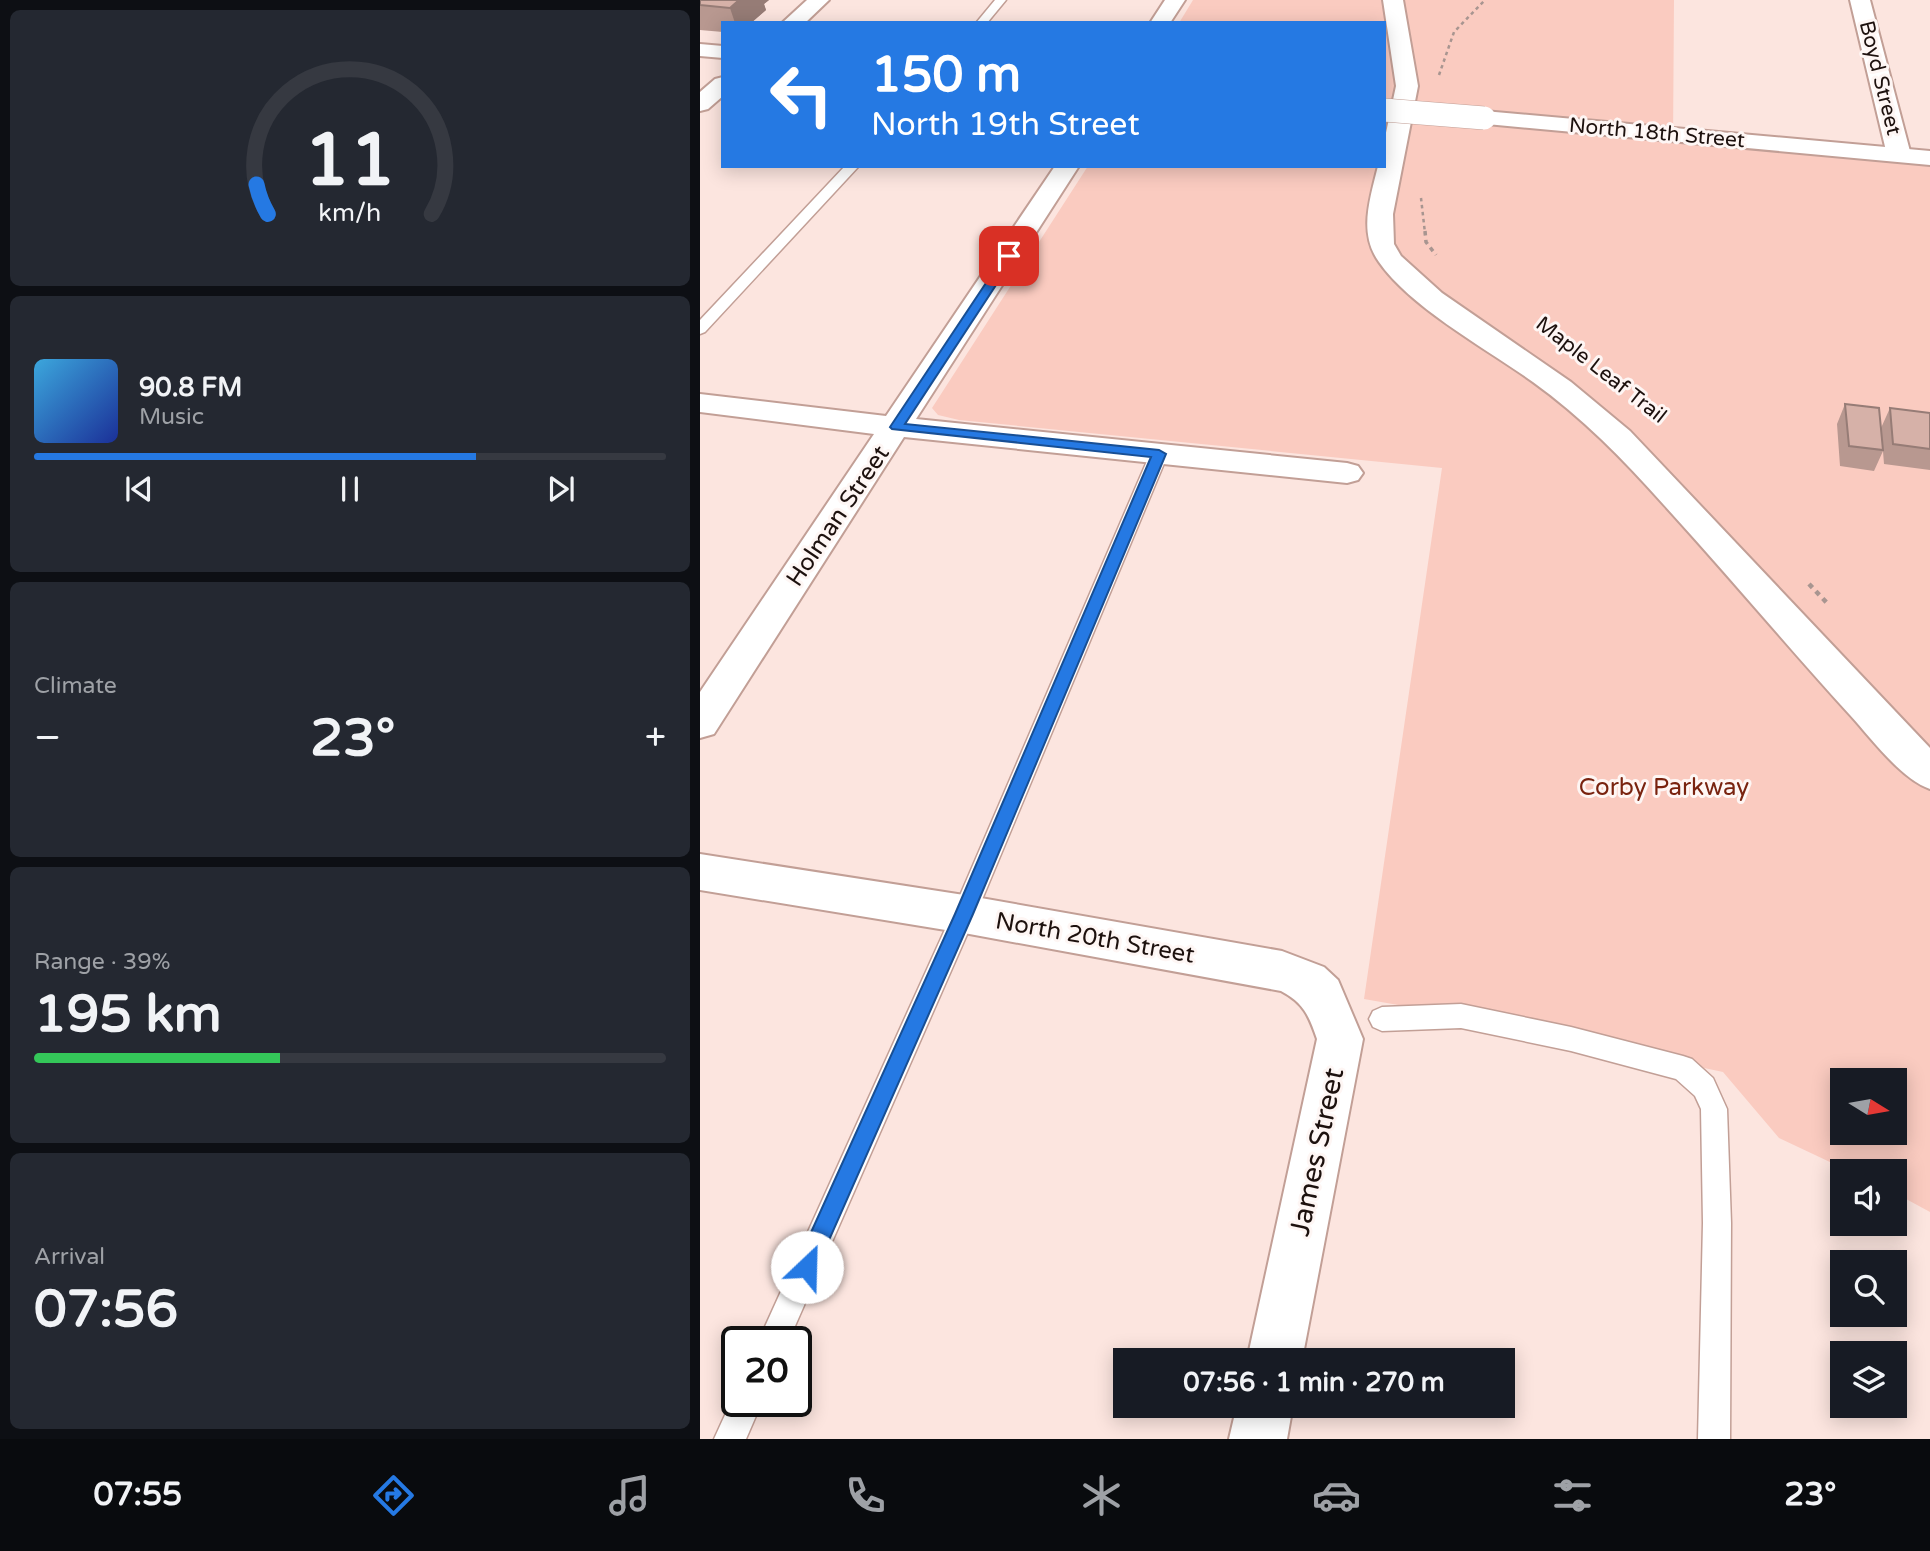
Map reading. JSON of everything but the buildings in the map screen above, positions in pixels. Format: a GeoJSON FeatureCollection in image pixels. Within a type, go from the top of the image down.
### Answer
{"type":"FeatureCollection","features":[{"type":"Feature","properties":{"kind":"street"},"geometry":{"type":"LineString","coordinates":[[794,21],[819,0]]}},
{"type":"Feature","properties":{"kind":"street"},"geometry":{"type":"LineString","coordinates":[[1161,21],[1175,0]]}},
{"type":"Feature","properties":{"kind":"street"},"geometry":{"type":"LineString","coordinates":[[1393,0],[1395,28],[1408,73],[1407,96],[1378,221],[1381,244],[1392,264],[1427,294],[1562,389],[1651,470],[1902,746],[1930,773]]}},
{"type":"Feature","properties":{"kind":"street","name":"Boyd Street"},"geometry":{"type":"LineString","coordinates":[[1860,0],[1899,155]]}},
{"type":"Feature","properties":{"kind":"street"},"geometry":{"type":"LineString","coordinates":[[700,51],[721,52]]}},
{"type":"Feature","properties":{"kind":"street"},"geometry":{"type":"LineString","coordinates":[[700,104],[721,86]]}},
{"type":"Feature","properties":{"kind":"street","name":"North 18th Street"},"geometry":{"type":"LineString","coordinates":[[1386,110],[1930,158]]}},
{"type":"Feature","properties":{"kind":"street","name":"Holman Street"},"geometry":{"type":"LineString","coordinates":[[700,723],[1066,168]]}},
{"type":"Feature","properties":{"kind":"street"},"geometry":{"type":"LineString","coordinates":[[700,403],[897,427],[1347,473]]}},
{"type":"Feature","properties":{"kind":"street","name":"North 20th Street"},"geometry":{"type":"LineString","coordinates":[[700,872],[964,914],[1282,971]]}},
{"type":"Feature","properties":{"kind":"street","name":"James Street"},"geometry":{"type":"LineString","coordinates":[[1276,1348],[1340,1039],[1323,994],[1308,980],[1282,971]]}},
{"type":"Feature","properties":{"kind":"street"},"geometry":{"type":"LineString","coordinates":[[1258,1439],[1262,1418]]}},
{"type":"Feature","properties":{"kind":"lane"},"geometry":{"type":"LineString","coordinates":[[983,21],[1001,0]]}},
{"type":"Feature","properties":{"kind":"lane"},"geometry":{"type":"LineString","coordinates":[[700,329],[851,168]]}},
{"type":"Feature","properties":{"kind":"lane"},"geometry":{"type":"LineString","coordinates":[[780,1326],[964,914],[1159,454]]}},
{"type":"Feature","properties":{"kind":"lane"},"geometry":{"type":"LineString","coordinates":[[1382,1019],[1461,1016],[1510,1026],[1683,1068],[1704,1087],[1714,1109],[1717,1223],[1714,1439]]}},
{"type":"Feature","properties":{"kind":"lane"},"geometry":{"type":"LineString","coordinates":[[730,1439],[740,1417]]}},
{"type":"Feature","properties":{"kind":"path"},"geometry":{"type":"LineString","coordinates":[[1437,86],[1450,35],[1462,20],[1485,0]]}},
{"type":"Feature","properties":{"kind":"path"},"geometry":{"type":"LineString","coordinates":[[1422,191],[1426,242],[1443,264]]}},
{"type":"Feature","properties":{"kind":"path"},"geometry":{"type":"LineString","coordinates":[[1800,575],[1828,604]]}},
{"type":"Feature","properties":{"kind":"green space","name":"Corby Parkway"},"geometry":{"type":"Polygon","coordinates":[[[1193,0],[1674,0],[1673,142],[1930,165],[1930,1212],[1907,1200],[1907,1159],[1830,1159],[1830,1162],[1779,1138],[1723,1072],[1461,1016],[1364,999],[1442,468],[959,420],[938,415],[932,408],[1087,168],[1386,168],[1386,21],[1180,21],[1193,0]]]}},
{"type":"Feature","properties":{"kind":"route"},"geometry":{"type":"LineString","coordinates":[[807,1267],[964,914],[1159,454],[897,427],[1009,256]]}}]}
